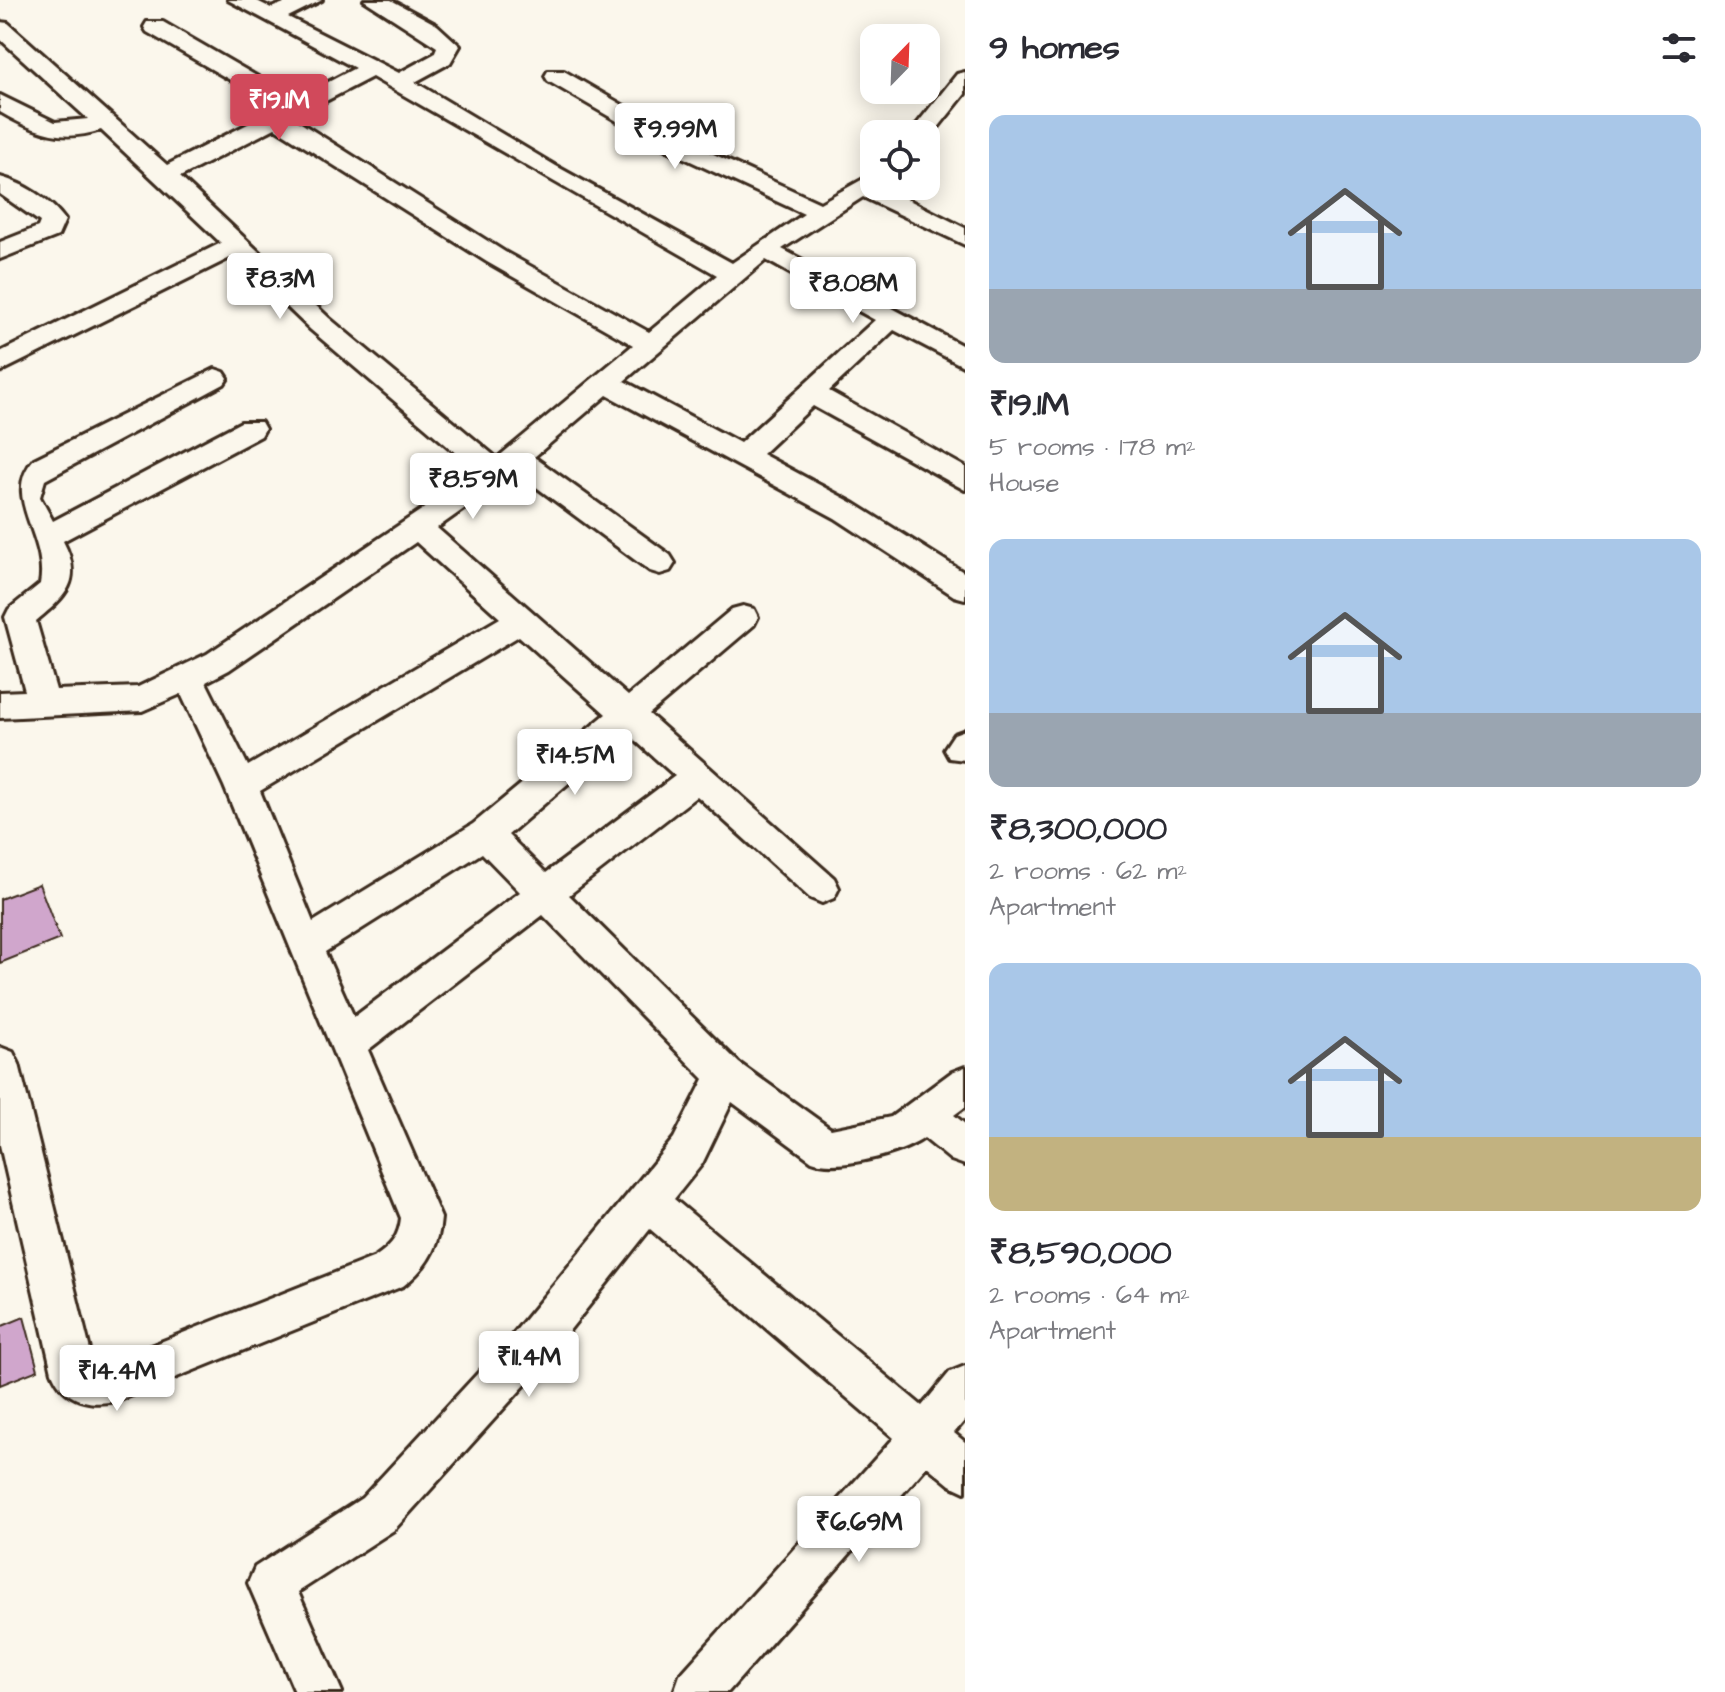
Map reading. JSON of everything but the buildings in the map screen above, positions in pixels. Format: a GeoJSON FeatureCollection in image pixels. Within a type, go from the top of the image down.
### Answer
{"type":"FeatureCollection","features":[{"type":"Feature","properties":{"kind":"street"},"geometry":{"type":"LineString","coordinates":[[239,0],[399,82],[548,171],[734,274]]}},
{"type":"Feature","properties":{"kind":"street"},"geometry":{"type":"LineString","coordinates":[[271,16],[311,0]]}},
{"type":"Feature","properties":{"kind":"street"},"geometry":{"type":"LineString","coordinates":[[375,0],[429,30],[449,46],[442,58],[399,82]]}},
{"type":"Feature","properties":{"kind":"street"},"geometry":{"type":"LineString","coordinates":[[155,27],[496,257],[649,343]]}},
{"type":"Feature","properties":{"kind":"street"},"geometry":{"type":"LineString","coordinates":[[0,28],[165,176],[234,246],[320,324],[505,464],[660,563]]}},
{"type":"Feature","properties":{"kind":"street"},"geometry":{"type":"LineString","coordinates":[[165,176],[372,68]]}},
{"type":"Feature","properties":{"kind":"street"},"geometry":{"type":"LineString","coordinates":[[556,76],[675,145],[822,213]]}},
{"type":"Feature","properties":{"kind":"street"},"geometry":{"type":"LineString","coordinates":[[932,120],[965,79]]}},
{"type":"Feature","properties":{"kind":"street"},"geometry":{"type":"LineString","coordinates":[[0,102],[61,132],[77,132],[103,122]]}},
{"type":"Feature","properties":{"kind":"street"},"geometry":{"type":"LineString","coordinates":[[941,109],[965,117]]}},
{"type":"Feature","properties":{"kind":"street"},"geometry":{"type":"LineString","coordinates":[[0,184],[28,199],[53,220],[49,231],[0,251]]}},
{"type":"Feature","properties":{"kind":"street"},"geometry":{"type":"LineString","coordinates":[[0,705],[142,699],[218,662],[505,464],[764,249],[860,189]]}},
{"type":"Feature","properties":{"kind":"street"},"geometry":{"type":"LineString","coordinates":[[897,200],[965,237]]}},
{"type":"Feature","properties":{"kind":"street"},"geometry":{"type":"LineString","coordinates":[[0,363],[234,246]]}},
{"type":"Feature","properties":{"kind":"street"},"geometry":{"type":"LineString","coordinates":[[764,249],[965,358]]}},
{"type":"Feature","properties":{"kind":"street"},"geometry":{"type":"LineString","coordinates":[[743,456],[892,318]]}},
{"type":"Feature","properties":{"kind":"street"},"geometry":{"type":"LineString","coordinates":[[44,702],[20,617],[54,589],[58,567],[26,497],[32,475],[215,378]]}},
{"type":"Feature","properties":{"kind":"street"},"geometry":{"type":"LineString","coordinates":[[605,382],[845,511],[965,588]]}},
{"type":"Feature","properties":{"kind":"street"},"geometry":{"type":"LineString","coordinates":[[811,393],[965,480]]}},
{"type":"Feature","properties":{"kind":"street"},"geometry":{"type":"LineString","coordinates":[[46,537],[251,429]]}},
{"type":"Feature","properties":{"kind":"street"},"geometry":{"type":"LineString","coordinates":[[417,526],[822,888]]}},
{"type":"Feature","properties":{"kind":"street"},"geometry":{"type":"LineString","coordinates":[[305,946],[485,834],[743,617]]}},
{"type":"Feature","properties":{"kind":"street"},"geometry":{"type":"LineString","coordinates":[[241,786],[521,620]]}},
{"type":"Feature","properties":{"kind":"street"},"geometry":{"type":"LineString","coordinates":[[0,1064],[14,1191],[73,1372],[82,1382],[98,1385],[120,1379],[389,1272],[407,1260],[421,1236],[421,1218],[349,1042],[305,946],[241,786],[188,677]]}},
{"type":"Feature","properties":{"kind":"street"},"geometry":{"type":"LineString","coordinates":[[349,1042],[698,777]]}},
{"type":"Feature","properties":{"kind":"street"},"geometry":{"type":"LineString","coordinates":[[485,834],[726,1075],[826,1148],[900,1133],[965,1084]]}},
{"type":"Feature","properties":{"kind":"street"},"geometry":{"type":"LineString","coordinates":[[319,1692],[271,1583],[378,1514],[519,1360],[688,1151],[726,1075]]}},
{"type":"Feature","properties":{"kind":"street"},"geometry":{"type":"LineString","coordinates":[[924,1115],[965,1147]]}},
{"type":"Feature","properties":{"kind":"street"},"geometry":{"type":"LineString","coordinates":[[647,1201],[965,1470]]}},
{"type":"Feature","properties":{"kind":"street"},"geometry":{"type":"LineString","coordinates":[[697,1692],[965,1387]]}}]}
